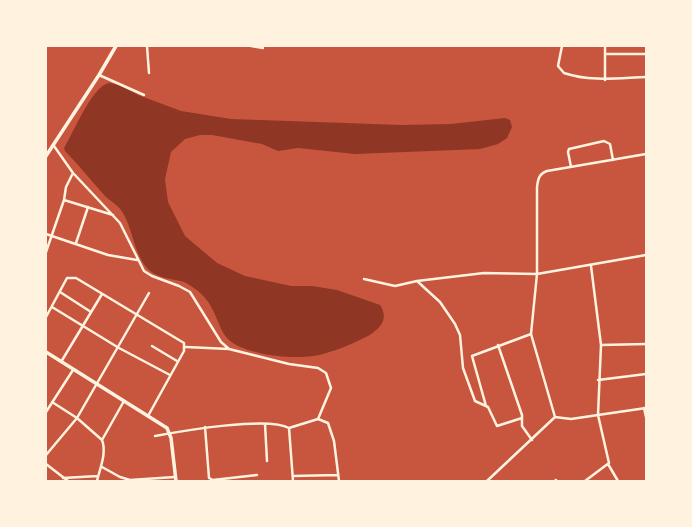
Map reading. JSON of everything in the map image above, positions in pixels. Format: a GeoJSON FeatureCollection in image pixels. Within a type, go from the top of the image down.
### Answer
{"type":"FeatureCollection","features":[{"type":"Feature","properties":{"kind":"street"},"geometry":{"type":"LineString","coordinates":[[47,154],[54,146],[116,46]]}},
{"type":"Feature","properties":{"kind":"street"},"geometry":{"type":"LineString","coordinates":[[147,46],[149,73]]}},
{"type":"Feature","properties":{"kind":"street"},"geometry":{"type":"LineString","coordinates":[[251,46],[263,48]]}},
{"type":"Feature","properties":{"kind":"street"},"geometry":{"type":"LineString","coordinates":[[562,46],[558,66],[561,72],[589,79],[605,80],[646,78]]}},
{"type":"Feature","properties":{"kind":"street"},"geometry":{"type":"LineString","coordinates":[[605,46],[605,80]]}},
{"type":"Feature","properties":{"kind":"street"},"geometry":{"type":"LineString","coordinates":[[606,54],[646,54]]}},
{"type":"Feature","properties":{"kind":"street"},"geometry":{"type":"LineString","coordinates":[[99,75],[144,95]]}},
{"type":"Feature","properties":{"kind":"street"},"geometry":{"type":"LineString","coordinates":[[571,167],[568,152],[569,149],[604,141],[610,144],[613,160]]}},
{"type":"Feature","properties":{"kind":"street"},"geometry":{"type":"LineString","coordinates":[[54,146],[73,173],[115,216],[144,271],[152,276],[179,286],[190,292],[219,338],[229,349]]}},
{"type":"Feature","properties":{"kind":"street"},"geometry":{"type":"LineString","coordinates":[[555,417],[531,334],[537,274],[538,178],[543,173],[646,154]]}},
{"type":"Feature","properties":{"kind":"street"},"geometry":{"type":"LineString","coordinates":[[46,252],[64,200],[66,187],[73,173]]}},
{"type":"Feature","properties":{"kind":"street"},"geometry":{"type":"LineString","coordinates":[[64,200],[115,216]]}},
{"type":"Feature","properties":{"kind":"street"},"geometry":{"type":"LineString","coordinates":[[76,243],[88,207]]}},
{"type":"Feature","properties":{"kind":"street"},"geometry":{"type":"LineString","coordinates":[[46,234],[104,253],[137,260]]}},
{"type":"Feature","properties":{"kind":"street"},"geometry":{"type":"LineString","coordinates":[[364,279],[395,286],[416,281],[484,274],[537,274],[646,256]]}},
{"type":"Feature","properties":{"kind":"street"},"geometry":{"type":"LineString","coordinates":[[590,266],[601,345],[598,380],[598,415],[608,454],[608,464],[618,481]]}},
{"type":"Feature","properties":{"kind":"street"},"geometry":{"type":"LineString","coordinates":[[46,317],[69,277],[76,278],[182,342],[186,347],[229,349],[323,370],[329,377],[331,388],[318,419]]}},
{"type":"Feature","properties":{"kind":"street"},"geometry":{"type":"LineString","coordinates":[[416,281],[440,302],[455,324],[460,335],[463,368],[473,396],[476,402],[487,406]]}},
{"type":"Feature","properties":{"kind":"street"},"geometry":{"type":"LineString","coordinates":[[60,292],[91,312]]}},
{"type":"Feature","properties":{"kind":"street"},"geometry":{"type":"LineString","coordinates":[[46,455],[77,418],[119,348],[149,293]]}},
{"type":"Feature","properties":{"kind":"street"},"geometry":{"type":"LineString","coordinates":[[61,362],[102,294]]}},
{"type":"Feature","properties":{"kind":"street"},"geometry":{"type":"LineString","coordinates":[[52,307],[119,348],[170,375]]}},
{"type":"Feature","properties":{"kind":"street"},"geometry":{"type":"LineString","coordinates":[[522,418],[497,426],[487,406],[472,356],[498,345],[531,334]]}},
{"type":"Feature","properties":{"kind":"street"},"geometry":{"type":"LineString","coordinates":[[601,345],[646,344]]}},
{"type":"Feature","properties":{"kind":"street"},"geometry":{"type":"LineString","coordinates":[[498,345],[522,418],[522,426],[532,440]]}},
{"type":"Feature","properties":{"kind":"street"},"geometry":{"type":"LineString","coordinates":[[152,346],[178,361]]}},
{"type":"Feature","properties":{"kind":"street"},"geometry":{"type":"LineString","coordinates":[[148,416],[186,347]]}},
{"type":"Feature","properties":{"kind":"street"},"geometry":{"type":"LineString","coordinates":[[46,352],[163,425],[170,433],[176,479],[130,480],[120,477],[102,467]]}},
{"type":"Feature","properties":{"kind":"street"},"geometry":{"type":"LineString","coordinates":[[46,412],[73,370]]}},
{"type":"Feature","properties":{"kind":"street"},"geometry":{"type":"LineString","coordinates":[[598,380],[646,374]]}},
{"type":"Feature","properties":{"kind":"street"},"geometry":{"type":"LineString","coordinates":[[97,481],[102,467],[102,440],[124,401]]}},
{"type":"Feature","properties":{"kind":"street"},"geometry":{"type":"LineString","coordinates":[[52,402],[77,418],[102,440]]}},
{"type":"Feature","properties":{"kind":"street"},"geometry":{"type":"LineString","coordinates":[[555,417],[572,419],[645,408],[646,417]]}},
{"type":"Feature","properties":{"kind":"street"},"geometry":{"type":"LineString","coordinates":[[487,481],[555,417]]}},
{"type":"Feature","properties":{"kind":"street"},"geometry":{"type":"LineString","coordinates":[[155,436],[205,427],[281,424],[289,428],[318,419],[328,423],[331,430],[334,441],[338,481]]}},
{"type":"Feature","properties":{"kind":"street"},"geometry":{"type":"LineString","coordinates":[[264,424],[267,461]]}},
{"type":"Feature","properties":{"kind":"street"},"geometry":{"type":"LineString","coordinates":[[205,427],[209,478],[213,480],[257,475]]}},
{"type":"Feature","properties":{"kind":"street"},"geometry":{"type":"LineString","coordinates":[[289,428],[293,481]]}},
{"type":"Feature","properties":{"kind":"street"},"geometry":{"type":"LineString","coordinates":[[46,464],[68,481]]}},
{"type":"Feature","properties":{"kind":"street"},"geometry":{"type":"LineString","coordinates":[[585,481],[608,464]]}},
{"type":"Feature","properties":{"kind":"street"},"geometry":{"type":"LineString","coordinates":[[292,476],[338,475]]}},
{"type":"Feature","properties":{"kind":"street"},"geometry":{"type":"LineString","coordinates":[[63,478],[98,476]]}},
{"type":"Feature","properties":{"kind":"shaded area"},"geometry":{"type":"Polygon","coordinates":[[[109,83],[119,85],[138,95],[181,111],[231,119],[401,125],[451,124],[505,118],[510,120],[512,127],[507,138],[498,144],[480,149],[355,154],[298,148],[278,151],[262,144],[212,135],[200,135],[185,139],[171,152],[165,179],[168,202],[185,236],[217,263],[245,276],[291,286],[312,286],[337,290],[380,305],[383,310],[384,319],[382,323],[377,330],[368,336],[329,352],[313,356],[287,357],[259,353],[235,344],[224,334],[209,303],[198,291],[184,282],[160,276],[151,272],[139,255],[129,227],[121,211],[106,197],[65,151],[64,148],[90,101],[96,92],[109,83]]]}}]}
